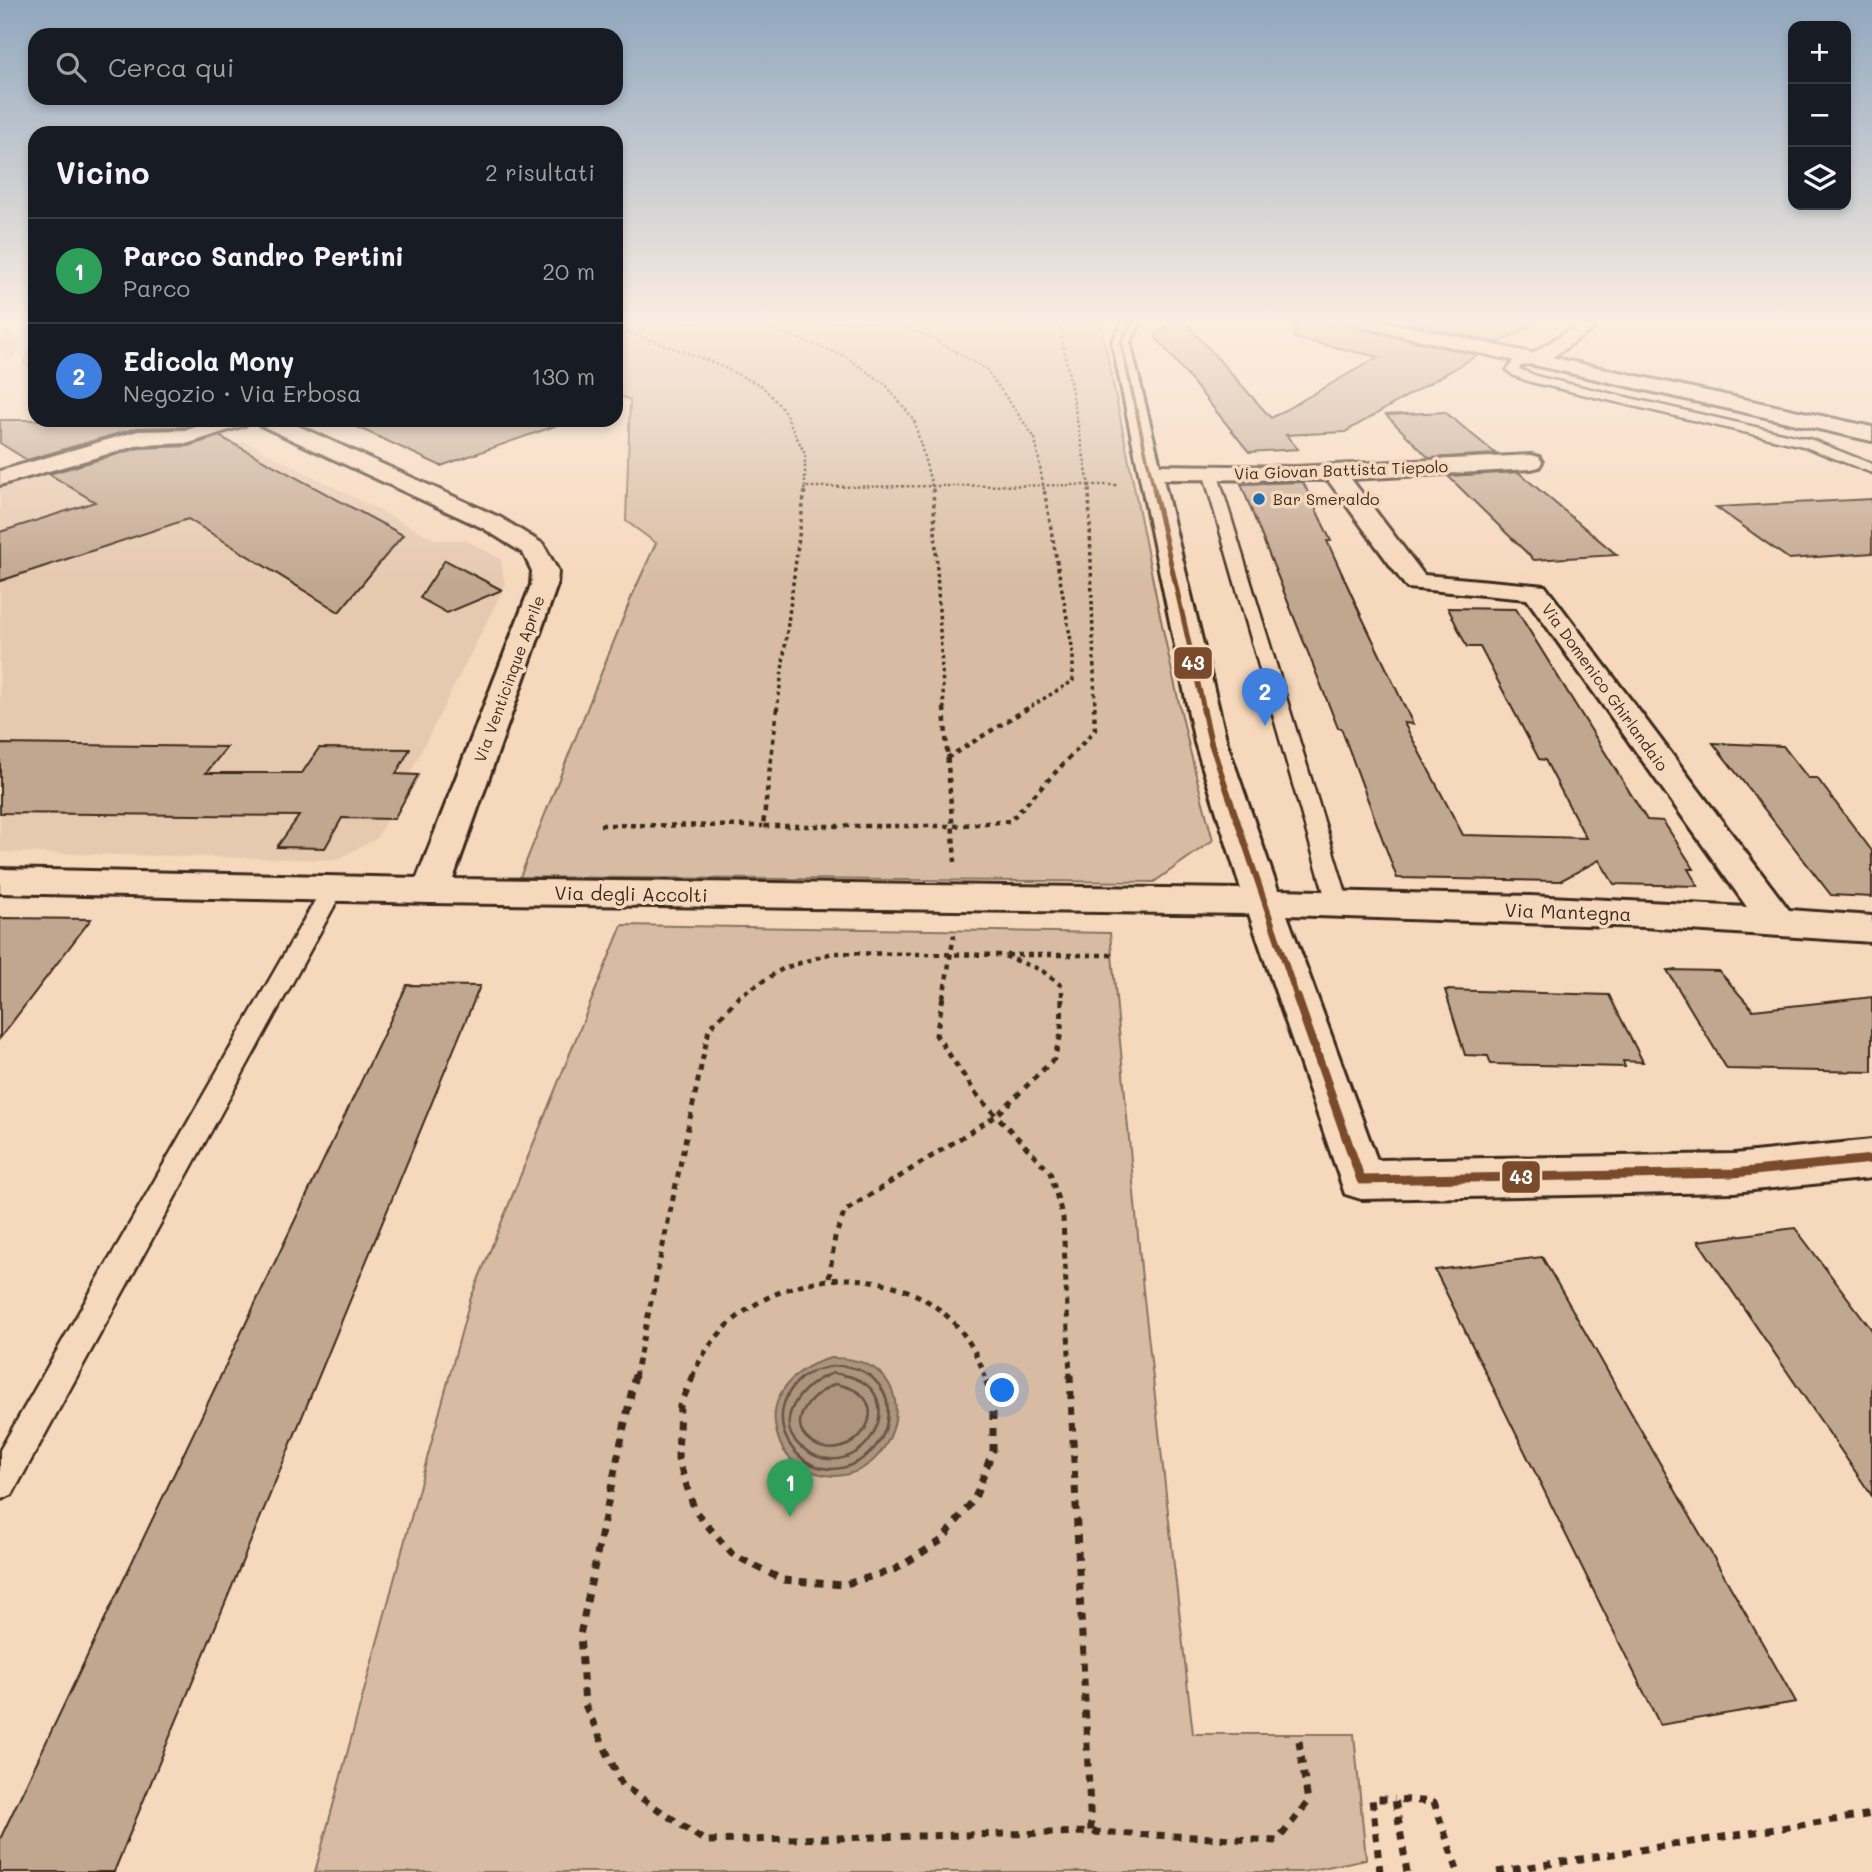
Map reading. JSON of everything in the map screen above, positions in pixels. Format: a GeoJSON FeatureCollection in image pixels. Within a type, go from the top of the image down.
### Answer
{"type":"FeatureCollection","features":[{"type":"Feature","properties":{"kind":"street"},"geometry":{"type":"LineString","coordinates":[[1138,409],[1211,743],[1361,1180],[1734,1173],[1872,1159]]}},
{"type":"Feature","properties":{"kind":"street"},"geometry":{"type":"LineString","coordinates":[[1760,409],[1872,434]]}},
{"type":"Feature","properties":{"kind":"street"},"geometry":{"type":"LineString","coordinates":[[136,462],[158,454],[189,436],[216,427]]}},
{"type":"Feature","properties":{"kind":"street","name":"Via Venticinque Aprile"},"geometry":{"type":"LineString","coordinates":[[283,427],[492,523],[534,549],[545,571],[544,584],[430,891]]}},
{"type":"Feature","properties":{"kind":"street"},"geometry":{"type":"LineString","coordinates":[[4,492],[138,438],[189,436]]}},
{"type":"Feature","properties":{"kind":"street","name":"Via Giovan Battista Tiepolo"},"geometry":{"type":"LineString","coordinates":[[1153,478],[1335,473],[1531,462]]}},
{"type":"Feature","properties":{"kind":"street","name":"Via Domenico Ghirlandaio"},"geometry":{"type":"LineString","coordinates":[[1335,473],[1416,583],[1535,592],[1777,921]]}},
{"type":"Feature","properties":{"kind":"street","name":"Via degli Accolti"},"geometry":{"type":"LineString","coordinates":[[0,881],[332,890],[1263,900]]}},
{"type":"Feature","properties":{"kind":"street","name":"Via Mantegna"},"geometry":{"type":"LineString","coordinates":[[1263,900],[1777,921],[1872,929]]}},
{"type":"Feature","properties":{"kind":"lane"},"geometry":{"type":"LineString","coordinates":[[1662,409],[1807,443],[1872,469]]}},
{"type":"Feature","properties":{"kind":"lane"},"geometry":{"type":"LineString","coordinates":[[1211,475],[1338,903]]}},
{"type":"Feature","properties":{"kind":"lane"},"geometry":{"type":"LineString","coordinates":[[0,1483],[332,890]]}},
{"type":"Feature","properties":{"kind":"path"},"geometry":{"type":"LineString","coordinates":[[763,826],[805,487],[805,454],[783,409]]}},
{"type":"Feature","properties":{"kind":"path"},"geometry":{"type":"LineString","coordinates":[[906,409],[914,420],[933,485],[946,758],[955,867]]}},
{"type":"Feature","properties":{"kind":"path"},"geometry":{"type":"LineString","coordinates":[[946,758],[1073,681],[1073,652],[1035,438],[1015,409]]}},
{"type":"Feature","properties":{"kind":"path"},"geometry":{"type":"LineString","coordinates":[[600,825],[953,826],[1010,821],[1095,730],[1089,485],[1075,409]]}},
{"type":"Feature","properties":{"kind":"path"},"geometry":{"type":"LineString","coordinates":[[805,487],[1089,485],[1153,478]]}},
{"type":"Feature","properties":{"kind":"path"},"geometry":{"type":"LineString","coordinates":[[955,931],[936,1035],[977,1095],[1050,1172],[1063,1218],[1091,1832]]}},
{"type":"Feature","properties":{"kind":"path"},"geometry":{"type":"LineString","coordinates":[[1112,955],[832,953],[784,968],[734,1000],[709,1029],[580,1635],[585,1705],[622,1786],[705,1841],[1091,1832],[1277,1841],[1308,1802],[1298,1734]]}},
{"type":"Feature","properties":{"kind":"path"},"geometry":{"type":"LineString","coordinates":[[829,1278],[835,1237],[845,1211],[997,1115],[1055,1059],[1061,1034],[1062,986],[1041,970],[1002,955]]}},
{"type":"Feature","properties":{"kind":"path"},"geometry":{"type":"LineString","coordinates":[[829,1278],[875,1280],[917,1294],[953,1321],[979,1357],[993,1401],[993,1450],[975,1498],[942,1539],[896,1569],[843,1585],[783,1580],[732,1553],[695,1511],[678,1459],[680,1406],[700,1357],[736,1317],[779,1291],[829,1278]]}},
{"type":"Feature","properties":{"kind":"path"},"geometry":{"type":"LineString","coordinates":[[1380,1872],[1372,1799],[1434,1802],[1458,1872]]}},
{"type":"Feature","properties":{"kind":"path"},"geometry":{"type":"LineString","coordinates":[[1395,1799],[1407,1872]]}},
{"type":"Feature","properties":{"kind":"path"},"geometry":{"type":"LineString","coordinates":[[1497,1872],[1872,1814]]}},
{"type":"Feature","properties":{"kind":"shaded area"},"geometry":{"type":"Polygon","coordinates":[[[630,409],[1119,409],[1181,712],[1213,840],[1154,882],[520,877],[632,596],[656,543],[626,521],[630,409]]]}},
{"type":"Feature","properties":{"kind":"shaded area"},"geometry":{"type":"Polygon","coordinates":[[[244,441],[437,540],[465,540],[501,559],[505,586],[377,838],[336,860],[0,852],[0,485],[126,450],[157,468],[244,441]]]}},
{"type":"Feature","properties":{"kind":"shaded area"},"geometry":{"type":"Polygon","coordinates":[[[622,925],[1110,933],[1143,1290],[1193,1734],[1354,1734],[1366,1859],[1303,1872],[315,1872],[470,1300],[622,925]]]}},
{"type":"Feature","properties":{"kind":"water"},"geometry":{"type":"Polygon","coordinates":[[[831,1358],[867,1365],[888,1382],[896,1406],[892,1432],[879,1455],[857,1471],[829,1475],[797,1464],[790,1458],[780,1443],[775,1420],[780,1395],[787,1385],[806,1368],[831,1358]]]}},
{"type":"Feature","properties":{"kind":"building"},"geometry":{"type":"Polygon","coordinates":[[[1214,409],[1263,409],[1271,418],[1286,409],[1384,409],[1345,432],[1286,435],[1298,449],[1249,452],[1214,409]]]}},
{"type":"Feature","properties":{"kind":"building"},"geometry":{"type":"Polygon","coordinates":[[[1445,412],[1496,454],[1429,458],[1386,415],[1445,412]]]}},
{"type":"Feature","properties":{"kind":"building"},"geometry":{"type":"Polygon","coordinates":[[[0,420],[28,420],[28,427],[187,427],[137,428],[27,460],[0,443],[0,420]]]}},
{"type":"Feature","properties":{"kind":"building"},"geometry":{"type":"Polygon","coordinates":[[[357,427],[552,427],[441,466],[357,427]]]}},
{"type":"Feature","properties":{"kind":"building"},"geometry":{"type":"Polygon","coordinates":[[[219,436],[403,535],[339,612],[188,519],[0,581],[0,532],[95,502],[49,474],[139,448],[189,446],[219,436]]]}},
{"type":"Feature","properties":{"kind":"building"},"geometry":{"type":"Polygon","coordinates":[[[1518,472],[1617,555],[1534,560],[1448,476],[1518,472]]]}},
{"type":"Feature","properties":{"kind":"building"},"geometry":{"type":"Polygon","coordinates":[[[1303,482],[1331,541],[1327,541],[1413,724],[1404,723],[1463,835],[1586,838],[1545,760],[1539,759],[1480,647],[1467,647],[1448,608],[1516,609],[1647,820],[1663,821],[1694,869],[1688,869],[1698,886],[1614,884],[1599,860],[1560,881],[1397,878],[1341,728],[1338,728],[1241,484],[1303,482]]]}},
{"type":"Feature","properties":{"kind":"building"},"geometry":{"type":"Polygon","coordinates":[[[1872,499],[1872,553],[1789,559],[1716,507],[1872,499]]]}},
{"type":"Feature","properties":{"kind":"building"},"geometry":{"type":"Polygon","coordinates":[[[445,560],[502,590],[447,613],[420,598],[445,560]]]}},
{"type":"Feature","properties":{"kind":"building"},"geometry":{"type":"Polygon","coordinates":[[[1713,743],[1783,746],[1808,778],[1817,778],[1872,851],[1872,897],[1831,895],[1713,743]]]}},
{"type":"Feature","properties":{"kind":"building"},"geometry":{"type":"Polygon","coordinates":[[[0,744],[227,747],[206,773],[302,773],[319,748],[410,749],[396,774],[418,775],[394,819],[342,818],[325,848],[277,847],[299,816],[0,813],[0,744]]]}},
{"type":"Feature","properties":{"kind":"building"},"geometry":{"type":"Polygon","coordinates":[[[0,918],[91,919],[0,1038],[0,918]]]}},
{"type":"Feature","properties":{"kind":"building"},"geometry":{"type":"Polygon","coordinates":[[[1667,970],[1719,971],[1753,1010],[1872,997],[1872,1072],[1727,1069],[1667,970]]]}},
{"type":"Feature","properties":{"kind":"building"},"geometry":{"type":"Polygon","coordinates":[[[407,985],[480,986],[114,1872],[0,1872],[0,1839],[407,985]]]}},
{"type":"Feature","properties":{"kind":"building"},"geometry":{"type":"Polygon","coordinates":[[[1445,990],[1609,995],[1643,1062],[1623,1061],[1625,1067],[1491,1064],[1488,1056],[1465,1055],[1445,990]]]}},
{"type":"Feature","properties":{"kind":"building"},"geometry":{"type":"Polygon","coordinates":[[[1795,1228],[1872,1330],[1872,1496],[1698,1241],[1795,1228]]]}},
{"type":"Feature","properties":{"kind":"building"},"geometry":{"type":"Polygon","coordinates":[[[1542,1257],[1796,1702],[1660,1725],[1435,1270],[1542,1257]]]}},
{"type":"Feature","properties":{"kind":"transit line","name":"43"},"geometry":{"type":"LineString","coordinates":[[1136,409],[1211,743],[1361,1180],[1734,1173],[1872,1159]]}},
{"type":"Feature","properties":{"kind":"place","name":"Bar Smeraldo"},"geometry":{"type":"Point","coordinates":[1259,499]}},
{"type":"Feature","properties":{"kind":"place","name":"Edicola Mony"},"geometry":{"type":"Point","coordinates":[1265,726]}},
{"type":"Feature","properties":{"kind":"place","name":"Parco Sandro Pertini"},"geometry":{"type":"Point","coordinates":[790,1517]}}]}
